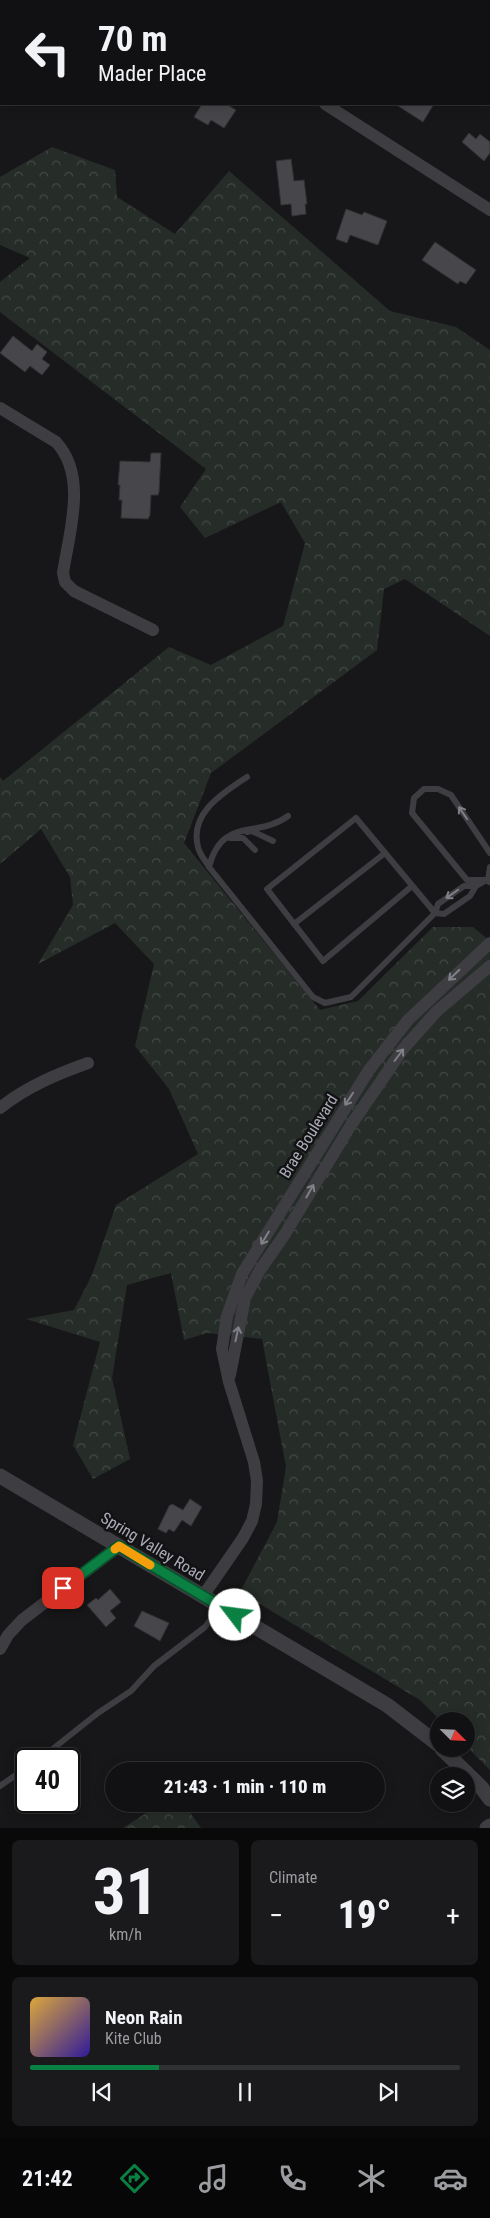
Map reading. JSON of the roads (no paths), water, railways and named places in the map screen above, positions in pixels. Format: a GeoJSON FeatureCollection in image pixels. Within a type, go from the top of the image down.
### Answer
{"type":"FeatureCollection","features":[{"type":"Feature","properties":{"kind":"street"},"geometry":{"type":"LineString","coordinates":[[327,105],[490,210]]}},
{"type":"Feature","properties":{"kind":"street"},"geometry":{"type":"LineString","coordinates":[[0,408],[56,442],[68,460],[74,493],[63,573],[65,582],[74,591],[153,630]]}},
{"type":"Feature","properties":{"kind":"street","name":"Brae Boulevard"},"geometry":{"type":"LineString","coordinates":[[203,1596],[243,1538],[252,1521],[256,1504],[257,1481],[254,1462],[229,1382],[222,1349],[227,1316],[242,1274],[369,1070],[408,1020],[490,943]]}},
{"type":"Feature","properties":{"kind":"street","name":"Brae Boulevard"},"geometry":{"type":"LineString","coordinates":[[229,1382],[244,1298],[366,1101],[403,1049],[437,1011],[490,966]]}},
{"type":"Feature","properties":{"kind":"street"},"geometry":{"type":"LineString","coordinates":[[0,1108],[42,1082],[88,1063]]}},
{"type":"Feature","properties":{"kind":"street","name":"Spring Valley Road"},"geometry":{"type":"LineString","coordinates":[[0,1476],[387,1705],[430,1739]]}},
{"type":"Feature","properties":{"kind":"street"},"geometry":{"type":"LineString","coordinates":[[0,1649],[8,1635],[22,1620],[119,1546]]}},
{"type":"Feature","properties":{"kind":"street"},"geometry":{"type":"LineString","coordinates":[[451,1758],[481,1786],[490,1799]]}},
{"type":"Feature","properties":{"kind":"lane"},"geometry":{"type":"LineString","coordinates":[[247,777],[221,795],[204,810],[197,832],[198,848],[210,867],[313,997],[325,1003],[350,997],[435,914],[438,904],[464,886],[476,886],[489,880]]}},
{"type":"Feature","properties":{"kind":"lane"},"geometry":{"type":"LineString","coordinates":[[489,880],[467,880],[412,813],[414,798],[424,789],[438,789],[450,795],[490,853]]}},
{"type":"Feature","properties":{"kind":"lane"},"geometry":{"type":"LineString","coordinates":[[210,867],[213,854],[226,838],[253,827],[268,826],[280,822],[288,816]]}},
{"type":"Feature","properties":{"kind":"lane"},"geometry":{"type":"LineString","coordinates":[[412,886],[323,961],[266,889],[356,818],[385,854],[412,886],[435,914]]}},
{"type":"Feature","properties":{"kind":"lane"},"geometry":{"type":"LineString","coordinates":[[226,838],[252,831],[273,841]]}},
{"type":"Feature","properties":{"kind":"lane"},"geometry":{"type":"LineString","coordinates":[[226,838],[244,838],[255,850]]}},
{"type":"Feature","properties":{"kind":"lane"},"geometry":{"type":"LineString","coordinates":[[294,924],[385,854]]}},
{"type":"Feature","properties":{"kind":"lane"},"geometry":{"type":"LineString","coordinates":[[489,880],[490,867]]}},
{"type":"Feature","properties":{"kind":"lane"},"geometry":{"type":"LineString","coordinates":[[435,914],[444,914],[470,896],[476,886]]}},
{"type":"Feature","properties":{"kind":"lane"},"geometry":{"type":"LineString","coordinates":[[54,1748],[131,1690],[154,1666],[205,1627],[220,1606]]}},
{"type":"Feature","properties":{"kind":"lane"},"geometry":{"type":"LineString","coordinates":[[0,1786],[15,1776]]}}]}
